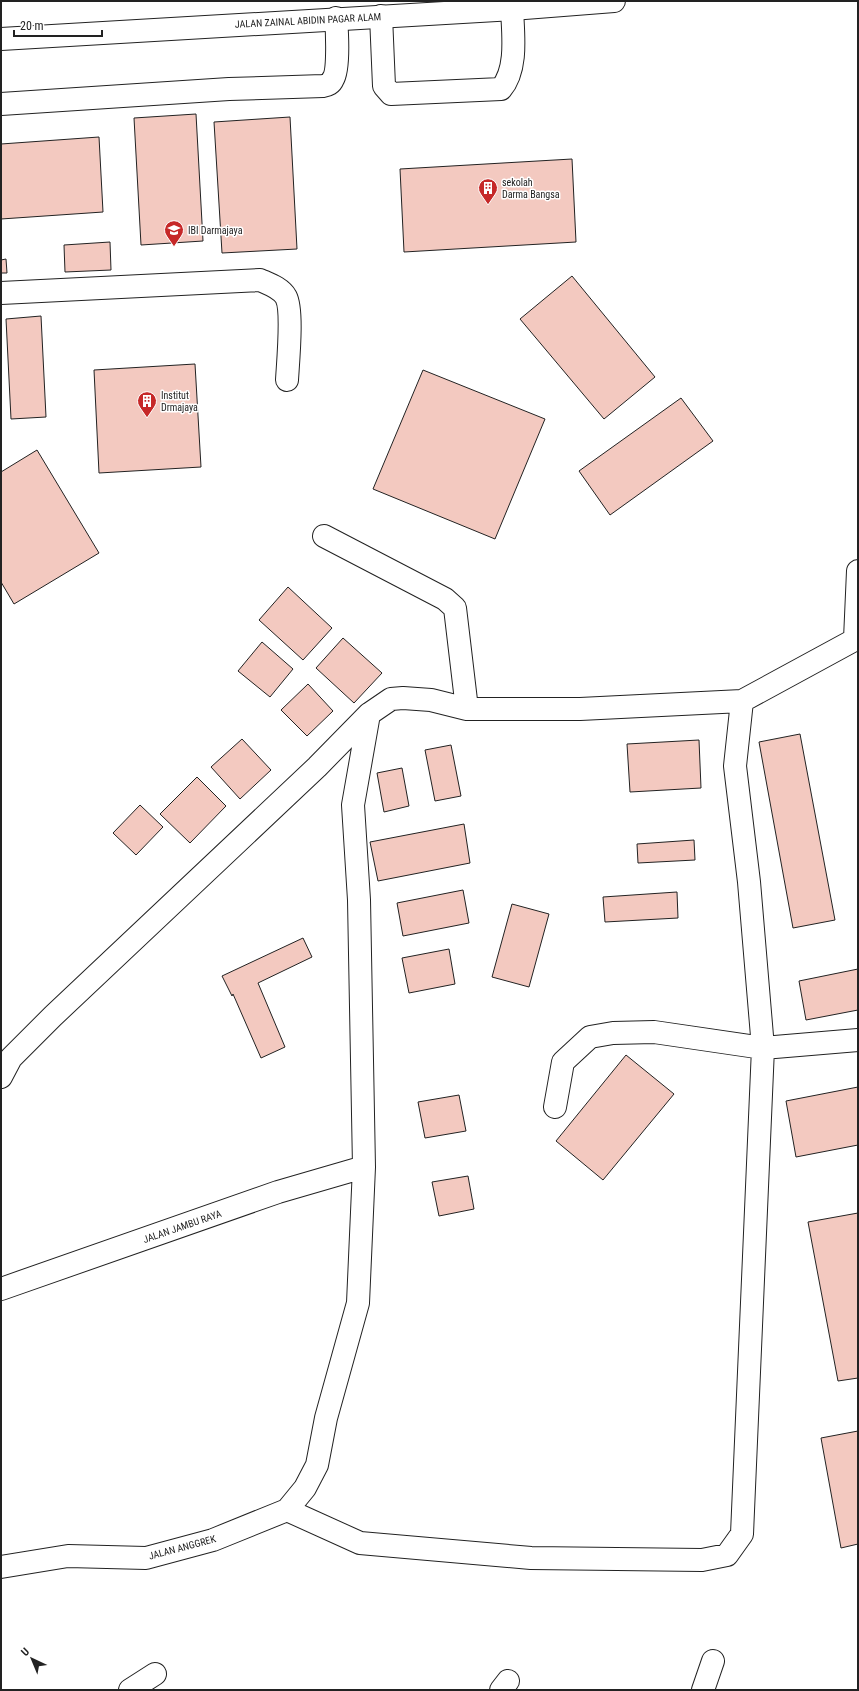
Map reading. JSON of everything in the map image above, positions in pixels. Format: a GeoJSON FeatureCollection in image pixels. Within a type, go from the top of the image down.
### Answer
{"type":"FeatureCollection","features":[{"type":"Feature","properties":{"kind":"main road","name":"JALAN ZAINAL ABIDIN PAGAR ALAM"},"geometry":{"type":"LineString","coordinates":[[1,39],[350,12],[380,16],[512,9],[614,1]]}},
{"type":"Feature","properties":{"kind":"main road"},"geometry":{"type":"LineString","coordinates":[[380,16],[384,86],[391,94],[501,89],[507,82],[514,46],[512,9]]}},
{"type":"Feature","properties":{"kind":"main road"},"geometry":{"type":"LineString","coordinates":[[1,104],[229,89],[323,86],[329,84],[335,78],[337,48],[350,12]]}},
{"type":"Feature","properties":{"kind":"main road"},"geometry":{"type":"LineString","coordinates":[[1,293],[260,280],[278,289],[286,297],[288,303],[287,380]]}},
{"type":"Feature","properties":{"kind":"main road"},"geometry":{"type":"LineString","coordinates":[[324,536],[445,598],[455,608],[467,709]]}},
{"type":"Feature","properties":{"kind":"main road"},"geometry":{"type":"LineString","coordinates":[[1,1077],[11,1058],[48,1021],[317,767],[369,714],[390,699],[403,698],[431,700],[467,709],[580,709],[742,701],[857,639],[858,571]]}},
{"type":"Feature","properties":{"kind":"main road"},"geometry":{"type":"LineString","coordinates":[[369,714],[353,805],[359,900],[364,1167],[358,1303],[326,1418],[317,1466],[305,1488],[287,1510],[360,1543],[531,1558],[702,1560],[727,1555],[742,1534],[763,1048],[749,882],[736,773],[736,745],[742,701]]}},
{"type":"Feature","properties":{"kind":"main road"},"geometry":{"type":"LineString","coordinates":[[555,1107],[563,1062],[590,1037],[613,1033],[654,1032],[763,1048],[858,1040]]}},
{"type":"Feature","properties":{"kind":"main road","name":"JALAN JAMBU RAYA"},"geometry":{"type":"LineString","coordinates":[[1,1289],[278,1192],[364,1167]]}},
{"type":"Feature","properties":{"kind":"main road","name":"JALAN ANGGREK"},"geometry":{"type":"LineString","coordinates":[[1,1567],[68,1556],[146,1558],[213,1540],[287,1510]]}},
{"type":"Feature","properties":{"kind":"main road"},"geometry":{"type":"LineString","coordinates":[[703,1690],[713,1661]]}},
{"type":"Feature","properties":{"kind":"main road"},"geometry":{"type":"LineString","coordinates":[[130,1690],[155,1674]]}},
{"type":"Feature","properties":{"kind":"building"},"geometry":{"type":"Polygon","coordinates":[[[196,114],[203,241],[141,245],[134,118],[196,114]]]}},
{"type":"Feature","properties":{"kind":"building"},"geometry":{"type":"Polygon","coordinates":[[[290,117],[297,249],[222,253],[214,122],[290,117]]]}},
{"type":"Feature","properties":{"kind":"building"},"geometry":{"type":"Polygon","coordinates":[[[99,137],[103,212],[1,219],[1,144],[99,137]]]}},
{"type":"Feature","properties":{"kind":"building","name":"sekolah Darma Bangsa"},"geometry":{"type":"Polygon","coordinates":[[[572,159],[576,242],[404,252],[400,169],[572,159]]]}},
{"type":"Feature","properties":{"kind":"building"},"geometry":{"type":"Polygon","coordinates":[[[110,242],[111,270],[65,272],[64,245],[110,242]]]}},
{"type":"Feature","properties":{"kind":"building"},"geometry":{"type":"Polygon","coordinates":[[[6,259],[7,273],[1,273],[1,260],[6,259]]]}},
{"type":"Feature","properties":{"kind":"building"},"geometry":{"type":"Polygon","coordinates":[[[572,276],[655,377],[604,419],[520,319],[572,276]]]}},
{"type":"Feature","properties":{"kind":"building"},"geometry":{"type":"Polygon","coordinates":[[[41,316],[46,417],[11,419],[6,319],[41,316]]]}},
{"type":"Feature","properties":{"kind":"building","name":"Institut Drmajaya"},"geometry":{"type":"Polygon","coordinates":[[[195,364],[201,467],[99,473],[94,370],[195,364]]]}},
{"type":"Feature","properties":{"kind":"building"},"geometry":{"type":"Polygon","coordinates":[[[423,370],[545,419],[495,539],[373,489],[423,370]]]}},
{"type":"Feature","properties":{"kind":"building"},"geometry":{"type":"Polygon","coordinates":[[[681,398],[713,441],[610,515],[579,471],[681,398]]]}},
{"type":"Feature","properties":{"kind":"building"},"geometry":{"type":"Polygon","coordinates":[[[37,450],[99,553],[14,604],[1,582],[1,472],[37,450]]]}},
{"type":"Feature","properties":{"kind":"building"},"geometry":{"type":"Polygon","coordinates":[[[288,587],[332,628],[303,660],[259,620],[288,587]]]}},
{"type":"Feature","properties":{"kind":"building"},"geometry":{"type":"Polygon","coordinates":[[[343,638],[382,673],[354,703],[316,668],[343,638]]]}},
{"type":"Feature","properties":{"kind":"building"},"geometry":{"type":"Polygon","coordinates":[[[262,642],[293,669],[270,697],[238,671],[262,642]]]}},
{"type":"Feature","properties":{"kind":"building"},"geometry":{"type":"Polygon","coordinates":[[[308,684],[333,711],[307,736],[281,710],[308,684]]]}},
{"type":"Feature","properties":{"kind":"building"},"geometry":{"type":"Polygon","coordinates":[[[800,734],[835,920],[793,928],[759,742],[800,734]]]}},
{"type":"Feature","properties":{"kind":"building"},"geometry":{"type":"Polygon","coordinates":[[[242,739],[271,770],[240,799],[211,767],[242,739]]]}},
{"type":"Feature","properties":{"kind":"building"},"geometry":{"type":"Polygon","coordinates":[[[699,740],[701,788],[630,792],[627,744],[699,740]]]}},
{"type":"Feature","properties":{"kind":"building"},"geometry":{"type":"Polygon","coordinates":[[[451,745],[461,796],[435,801],[425,750],[451,745]]]}},
{"type":"Feature","properties":{"kind":"building"},"geometry":{"type":"Polygon","coordinates":[[[402,768],[409,806],[384,812],[377,773],[402,768]]]}},
{"type":"Feature","properties":{"kind":"building"},"geometry":{"type":"Polygon","coordinates":[[[197,777],[226,806],[190,843],[160,814],[197,777]]]}},
{"type":"Feature","properties":{"kind":"building"},"geometry":{"type":"Polygon","coordinates":[[[140,805],[163,827],[136,855],[113,833],[140,805]]]}},
{"type":"Feature","properties":{"kind":"building"},"geometry":{"type":"Polygon","coordinates":[[[464,824],[470,863],[378,881],[370,842],[464,824]]]}},
{"type":"Feature","properties":{"kind":"building"},"geometry":{"type":"Polygon","coordinates":[[[694,840],[695,860],[638,863],[637,844],[694,840]]]}},
{"type":"Feature","properties":{"kind":"building"},"geometry":{"type":"Polygon","coordinates":[[[463,890],[469,923],[403,936],[397,903],[463,890]]]}},
{"type":"Feature","properties":{"kind":"building"},"geometry":{"type":"Polygon","coordinates":[[[677,892],[678,918],[605,922],[603,897],[677,892]]]}},
{"type":"Feature","properties":{"kind":"building"},"geometry":{"type":"Polygon","coordinates":[[[512,904],[549,914],[529,987],[492,977],[512,904]]]}},
{"type":"Feature","properties":{"kind":"building"},"geometry":{"type":"Polygon","coordinates":[[[303,938],[312,957],[258,983],[285,1047],[261,1058],[233,994],[232,996],[222,976],[303,938]]]}},
{"type":"Feature","properties":{"kind":"building"},"geometry":{"type":"Polygon","coordinates":[[[449,949],[455,984],[409,993],[402,958],[449,949]]]}},
{"type":"Feature","properties":{"kind":"building"},"geometry":{"type":"Polygon","coordinates":[[[858,969],[858,1010],[806,1020],[799,981],[858,969]]]}},
{"type":"Feature","properties":{"kind":"building"},"geometry":{"type":"Polygon","coordinates":[[[626,1055],[674,1094],[603,1180],[556,1141],[626,1055]]]}},
{"type":"Feature","properties":{"kind":"building"},"geometry":{"type":"Polygon","coordinates":[[[858,1087],[858,1145],[796,1157],[786,1101],[858,1087]]]}},
{"type":"Feature","properties":{"kind":"building"},"geometry":{"type":"Polygon","coordinates":[[[459,1095],[466,1131],[425,1138],[418,1102],[459,1095]]]}},
{"type":"Feature","properties":{"kind":"building"},"geometry":{"type":"Polygon","coordinates":[[[468,1176],[474,1209],[439,1216],[432,1182],[468,1176]]]}},
{"type":"Feature","properties":{"kind":"building"},"geometry":{"type":"Polygon","coordinates":[[[858,1213],[858,1378],[838,1381],[808,1222],[858,1213]]]}},
{"type":"Feature","properties":{"kind":"building"},"geometry":{"type":"Polygon","coordinates":[[[858,1431],[858,1544],[841,1548],[821,1438],[858,1431]]]}},
{"type":"Feature","properties":{"kind":"place","name":"sekolah Darma Bangsa"},"geometry":{"type":"Point","coordinates":[488,205]}},
{"type":"Feature","properties":{"kind":"place","name":"IBI Darmajaya"},"geometry":{"type":"Point","coordinates":[174,247]}},
{"type":"Feature","properties":{"kind":"place","name":"Institut Drmajaya"},"geometry":{"type":"Point","coordinates":[147,418]}}]}
